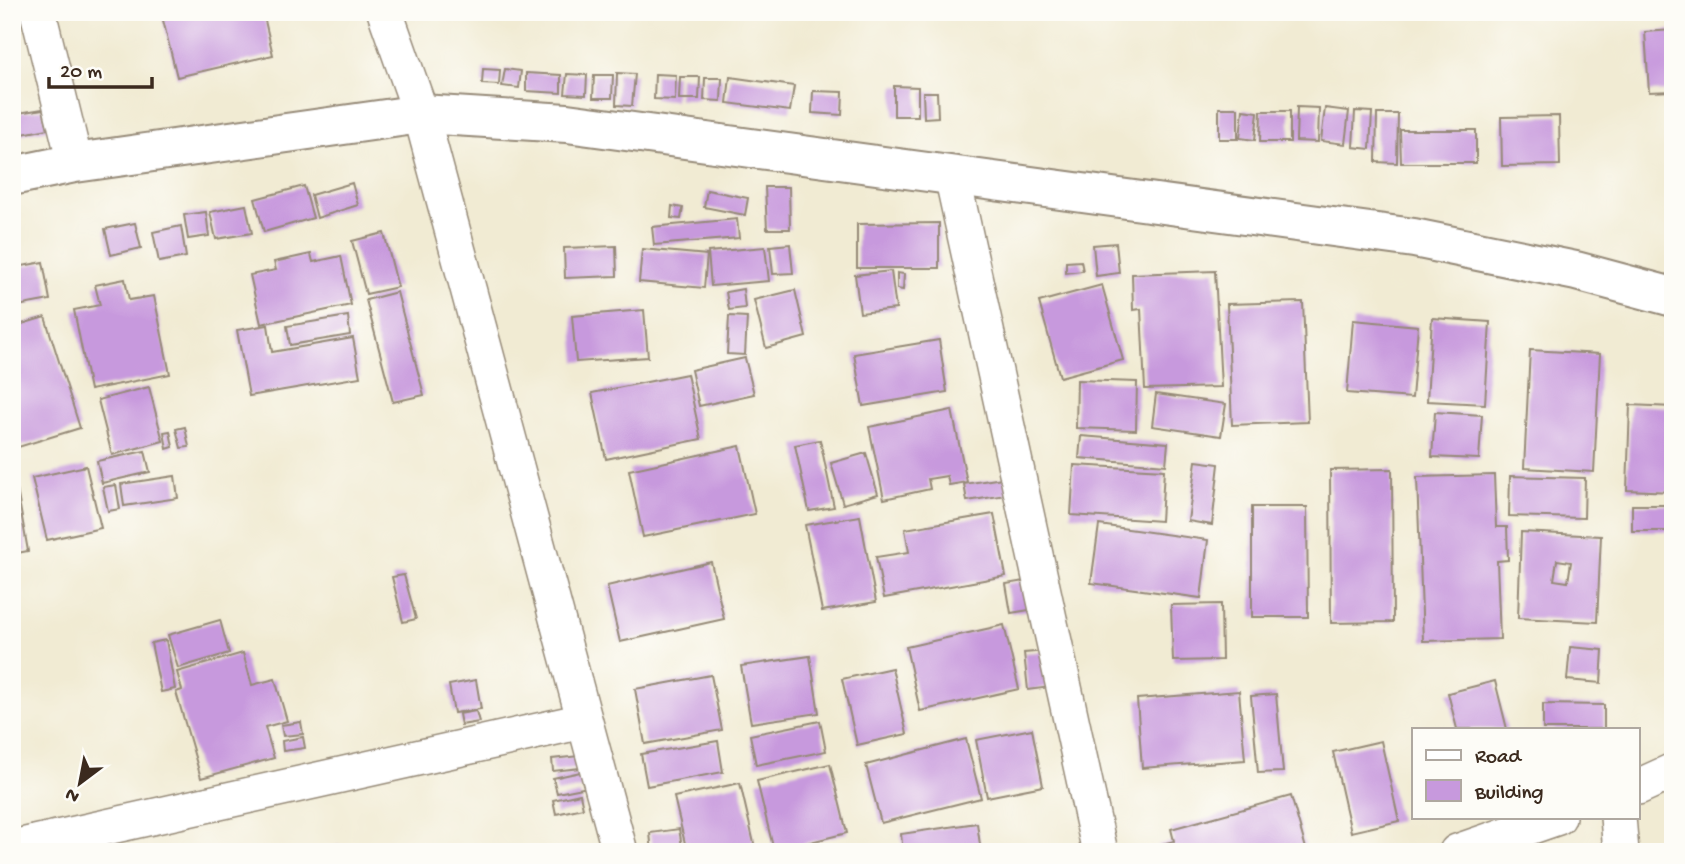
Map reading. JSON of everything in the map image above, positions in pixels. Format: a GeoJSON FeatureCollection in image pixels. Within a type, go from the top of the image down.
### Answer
{"type":"FeatureCollection","features":[{"type":"Feature","properties":{"kind":"main road"},"geometry":{"type":"LineString","coordinates":[[12,176],[75,163],[421,114],[568,123],[1414,238],[1576,271],[1673,297]]}},
{"type":"Feature","properties":{"kind":"street"},"geometry":{"type":"LineString","coordinates":[[38,12],[75,163]]}},
{"type":"Feature","properties":{"kind":"street"},"geometry":{"type":"LineString","coordinates":[[385,12],[421,114],[620,852]]}},
{"type":"Feature","properties":{"kind":"street"},"geometry":{"type":"LineString","coordinates":[[952,175],[1100,852]]}},
{"type":"Feature","properties":{"kind":"street"},"geometry":{"type":"LineString","coordinates":[[12,848],[583,721]]}},
{"type":"Feature","properties":{"kind":"street"},"geometry":{"type":"LineString","coordinates":[[1640,786],[1673,771]]}},
{"type":"Feature","properties":{"kind":"street"},"geometry":{"type":"LineString","coordinates":[[1457,852],[1555,818]]}},
{"type":"Feature","properties":{"kind":"street"},"geometry":{"type":"LineString","coordinates":[[1618,818],[1621,852]]}},
{"type":"Feature","properties":{"kind":"building"},"geometry":{"type":"Polygon","coordinates":[[[12,12],[18,12],[21,25],[12,27],[12,12]]]}},
{"type":"Feature","properties":{"kind":"building"},"geometry":{"type":"Polygon","coordinates":[[[161,12],[263,12],[273,55],[177,77],[161,12]]]}},
{"type":"Feature","properties":{"kind":"building"},"geometry":{"type":"Polygon","coordinates":[[[1673,30],[1673,91],[1649,92],[1645,32],[1673,30]]]}},
{"type":"Feature","properties":{"kind":"building"},"geometry":{"type":"Polygon","coordinates":[[[483,69],[500,70],[499,85],[482,84],[483,69]]]}},
{"type":"Feature","properties":{"kind":"building"},"geometry":{"type":"Polygon","coordinates":[[[505,69],[521,71],[519,88],[502,86],[505,69]]]}},
{"type":"Feature","properties":{"kind":"building"},"geometry":{"type":"Polygon","coordinates":[[[526,73],[561,75],[561,93],[526,91],[526,73]]]}},
{"type":"Feature","properties":{"kind":"building"},"geometry":{"type":"Polygon","coordinates":[[[617,73],[635,74],[632,106],[616,105],[617,73]]]}},
{"type":"Feature","properties":{"kind":"building"},"geometry":{"type":"Polygon","coordinates":[[[567,74],[587,75],[586,95],[565,94],[567,74]]]}},
{"type":"Feature","properties":{"kind":"building"},"geometry":{"type":"Polygon","coordinates":[[[655,74],[676,75],[675,100],[654,99],[655,74]]]}},
{"type":"Feature","properties":{"kind":"building"},"geometry":{"type":"Polygon","coordinates":[[[594,75],[613,75],[612,98],[593,98],[594,75]]]}},
{"type":"Feature","properties":{"kind":"building"},"geometry":{"type":"Polygon","coordinates":[[[680,77],[700,77],[699,99],[679,99],[680,77]]]}},
{"type":"Feature","properties":{"kind":"building"},"geometry":{"type":"Polygon","coordinates":[[[730,77],[794,86],[790,111],[727,103],[730,77]]]}},
{"type":"Feature","properties":{"kind":"building"},"geometry":{"type":"Polygon","coordinates":[[[705,78],[722,78],[721,101],[704,100],[705,78]]]}},
{"type":"Feature","properties":{"kind":"building"},"geometry":{"type":"Polygon","coordinates":[[[894,86],[918,87],[918,116],[894,116],[894,86]]]}},
{"type":"Feature","properties":{"kind":"building"},"geometry":{"type":"Polygon","coordinates":[[[813,91],[843,92],[842,115],[812,113],[813,91]]]}},
{"type":"Feature","properties":{"kind":"building"},"geometry":{"type":"Polygon","coordinates":[[[923,92],[937,92],[938,117],[924,118],[923,92]]]}},
{"type":"Feature","properties":{"kind":"building"},"geometry":{"type":"Polygon","coordinates":[[[1297,107],[1319,108],[1318,142],[1296,141],[1297,107]]]}},
{"type":"Feature","properties":{"kind":"building"},"geometry":{"type":"Polygon","coordinates":[[[1219,108],[1238,108],[1238,139],[1219,139],[1219,108]]]}},
{"type":"Feature","properties":{"kind":"building"},"geometry":{"type":"Polygon","coordinates":[[[1325,108],[1349,111],[1345,144],[1321,141],[1325,108]]]}},
{"type":"Feature","properties":{"kind":"building"},"geometry":{"type":"Polygon","coordinates":[[[43,109],[48,129],[12,136],[12,114],[43,109]]]}},
{"type":"Feature","properties":{"kind":"building"},"geometry":{"type":"Polygon","coordinates":[[[1243,110],[1258,112],[1255,140],[1240,138],[1243,110]]]}},
{"type":"Feature","properties":{"kind":"building"},"geometry":{"type":"Polygon","coordinates":[[[1261,111],[1290,111],[1290,142],[1260,142],[1261,111]]]}},
{"type":"Feature","properties":{"kind":"building"},"geometry":{"type":"Polygon","coordinates":[[[1355,111],[1372,112],[1370,149],[1353,147],[1355,111]]]}},
{"type":"Feature","properties":{"kind":"building"},"geometry":{"type":"Polygon","coordinates":[[[1377,114],[1398,114],[1397,163],[1376,162],[1377,114]]]}},
{"type":"Feature","properties":{"kind":"building"},"geometry":{"type":"Polygon","coordinates":[[[1559,116],[1560,165],[1502,166],[1501,117],[1559,116]]]}},
{"type":"Feature","properties":{"kind":"building"},"geometry":{"type":"Polygon","coordinates":[[[1400,130],[1476,130],[1476,163],[1401,163],[1400,130]]]}},
{"type":"Feature","properties":{"kind":"building"},"geometry":{"type":"Polygon","coordinates":[[[352,183],[358,205],[317,218],[311,195],[352,183]]]}},
{"type":"Feature","properties":{"kind":"building"},"geometry":{"type":"Polygon","coordinates":[[[304,186],[313,218],[264,232],[255,199],[304,186]]]}},
{"type":"Feature","properties":{"kind":"building"},"geometry":{"type":"Polygon","coordinates":[[[765,187],[789,187],[790,229],[767,229],[765,187]]]}},
{"type":"Feature","properties":{"kind":"building"},"geometry":{"type":"Polygon","coordinates":[[[707,190],[748,198],[745,215],[704,207],[707,190]]]}},
{"type":"Feature","properties":{"kind":"building"},"geometry":{"type":"Polygon","coordinates":[[[246,205],[252,233],[216,239],[210,212],[246,205]]]}},
{"type":"Feature","properties":{"kind":"building"},"geometry":{"type":"Polygon","coordinates":[[[672,206],[683,208],[681,219],[671,218],[672,206]]]}},
{"type":"Feature","properties":{"kind":"building"},"geometry":{"type":"Polygon","coordinates":[[[206,212],[209,236],[188,239],[184,215],[206,212]]]}},
{"type":"Feature","properties":{"kind":"building"},"geometry":{"type":"Polygon","coordinates":[[[737,219],[739,238],[654,245],[652,227],[737,219]]]}},
{"type":"Feature","properties":{"kind":"building"},"geometry":{"type":"Polygon","coordinates":[[[135,223],[141,248],[111,255],[105,229],[135,223]]]}},
{"type":"Feature","properties":{"kind":"building"},"geometry":{"type":"Polygon","coordinates":[[[939,223],[939,268],[857,268],[857,224],[939,223]]]}},
{"type":"Feature","properties":{"kind":"building"},"geometry":{"type":"Polygon","coordinates":[[[181,226],[186,257],[159,262],[153,232],[181,226]]]}},
{"type":"Feature","properties":{"kind":"building"},"geometry":{"type":"Polygon","coordinates":[[[384,233],[398,287],[366,294],[352,241],[384,233]]]}},
{"type":"Feature","properties":{"kind":"building"},"geometry":{"type":"Polygon","coordinates":[[[1116,243],[1119,273],[1096,276],[1093,245],[1116,243]]]}},
{"type":"Feature","properties":{"kind":"building"},"geometry":{"type":"Polygon","coordinates":[[[790,244],[793,273],[773,274],[770,246],[790,244]]]}},
{"type":"Feature","properties":{"kind":"building"},"geometry":{"type":"Polygon","coordinates":[[[616,246],[617,276],[565,278],[564,248],[616,246]]]}},
{"type":"Feature","properties":{"kind":"building"},"geometry":{"type":"Polygon","coordinates":[[[765,247],[769,281],[711,286],[708,252],[765,247]]]}},
{"type":"Feature","properties":{"kind":"building"},"geometry":{"type":"Polygon","coordinates":[[[642,249],[707,255],[704,288],[639,282],[642,249]]]}},
{"type":"Feature","properties":{"kind":"building"},"geometry":{"type":"Polygon","coordinates":[[[311,254],[313,262],[341,256],[351,305],[261,324],[250,275],[276,270],[274,262],[311,254]]]}},
{"type":"Feature","properties":{"kind":"building"},"geometry":{"type":"Polygon","coordinates":[[[1081,261],[1083,271],[1066,273],[1066,262],[1081,261]]]}},
{"type":"Feature","properties":{"kind":"building"},"geometry":{"type":"Polygon","coordinates":[[[43,262],[50,300],[12,307],[12,268],[43,262]]]}},
{"type":"Feature","properties":{"kind":"building"},"geometry":{"type":"Polygon","coordinates":[[[891,271],[896,309],[860,313],[855,275],[891,271]]]}},
{"type":"Feature","properties":{"kind":"building"},"geometry":{"type":"Polygon","coordinates":[[[1215,271],[1221,387],[1145,389],[1141,309],[1133,310],[1132,274],[1215,271]]]}},
{"type":"Feature","properties":{"kind":"building"},"geometry":{"type":"Polygon","coordinates":[[[897,273],[904,274],[903,290],[897,289],[897,273]]]}},
{"type":"Feature","properties":{"kind":"building"},"geometry":{"type":"Polygon","coordinates":[[[125,279],[129,300],[154,296],[170,374],[90,390],[74,310],[100,305],[95,285],[125,279]]]}},
{"type":"Feature","properties":{"kind":"building"},"geometry":{"type":"Polygon","coordinates":[[[1102,285],[1123,360],[1060,377],[1039,302],[1102,285]]]}},
{"type":"Feature","properties":{"kind":"building"},"geometry":{"type":"Polygon","coordinates":[[[743,289],[745,308],[729,310],[726,292],[743,289]]]}},
{"type":"Feature","properties":{"kind":"building"},"geometry":{"type":"Polygon","coordinates":[[[795,290],[806,337],[766,348],[754,300],[795,290]]]}},
{"type":"Feature","properties":{"kind":"building"},"geometry":{"type":"Polygon","coordinates":[[[397,292],[424,395],[393,402],[366,300],[397,292]]]}},
{"type":"Feature","properties":{"kind":"building"},"geometry":{"type":"Polygon","coordinates":[[[1303,302],[1308,422],[1232,425],[1227,304],[1303,302]]]}},
{"type":"Feature","properties":{"kind":"building"},"geometry":{"type":"Polygon","coordinates":[[[644,310],[648,357],[576,362],[572,316],[644,310]]]}},
{"type":"Feature","properties":{"kind":"building"},"geometry":{"type":"Polygon","coordinates":[[[348,316],[350,335],[290,345],[287,326],[348,316]]]}},
{"type":"Feature","properties":{"kind":"building"},"geometry":{"type":"Polygon","coordinates":[[[729,316],[747,317],[745,355],[727,354],[729,316]]]}},
{"type":"Feature","properties":{"kind":"building"},"geometry":{"type":"Polygon","coordinates":[[[45,317],[80,428],[12,449],[12,327],[45,317]]]}},
{"type":"Feature","properties":{"kind":"building"},"geometry":{"type":"Polygon","coordinates":[[[1432,318],[1490,322],[1485,404],[1427,401],[1432,318]]]}},
{"type":"Feature","properties":{"kind":"building"},"geometry":{"type":"Polygon","coordinates":[[[1353,320],[1418,326],[1412,398],[1347,393],[1353,320]]]}},
{"type":"Feature","properties":{"kind":"building"},"geometry":{"type":"Polygon","coordinates":[[[268,325],[272,352],[353,338],[360,377],[249,396],[237,330],[268,325]]]}},
{"type":"Feature","properties":{"kind":"building"},"geometry":{"type":"Polygon","coordinates":[[[939,340],[947,392],[863,406],[854,354],[939,340]]]}},
{"type":"Feature","properties":{"kind":"building"},"geometry":{"type":"Polygon","coordinates":[[[1530,350],[1600,354],[1594,472],[1524,468],[1530,350]]]}},
{"type":"Feature","properties":{"kind":"building"},"geometry":{"type":"Polygon","coordinates":[[[745,358],[754,394],[699,406],[691,370],[745,358]]]}},
{"type":"Feature","properties":{"kind":"building"},"geometry":{"type":"Polygon","coordinates":[[[687,374],[701,439],[606,459],[592,393],[687,374]]]}},
{"type":"Feature","properties":{"kind":"building"},"geometry":{"type":"Polygon","coordinates":[[[1077,380],[1137,382],[1136,430],[1076,428],[1077,380]]]}},
{"type":"Feature","properties":{"kind":"building"},"geometry":{"type":"Polygon","coordinates":[[[149,387],[163,441],[112,455],[98,400],[149,387]]]}},
{"type":"Feature","properties":{"kind":"building"},"geometry":{"type":"Polygon","coordinates":[[[1156,394],[1226,404],[1221,436],[1152,426],[1156,394]]]}},
{"type":"Feature","properties":{"kind":"building"},"geometry":{"type":"Polygon","coordinates":[[[1630,405],[1673,407],[1673,492],[1627,490],[1630,405]]]}},
{"type":"Feature","properties":{"kind":"building"},"geometry":{"type":"Polygon","coordinates":[[[952,410],[967,482],[949,485],[947,476],[928,479],[930,489],[884,499],[869,427],[952,410]]]}},
{"type":"Feature","properties":{"kind":"building"},"geometry":{"type":"Polygon","coordinates":[[[1435,412],[1482,415],[1479,459],[1432,457],[1435,412]]]}},
{"type":"Feature","properties":{"kind":"building"},"geometry":{"type":"Polygon","coordinates":[[[185,427],[189,447],[181,448],[176,429],[185,427]]]}},
{"type":"Feature","properties":{"kind":"building"},"geometry":{"type":"Polygon","coordinates":[[[170,431],[173,447],[167,449],[164,432],[170,431]]]}},
{"type":"Feature","properties":{"kind":"building"},"geometry":{"type":"Polygon","coordinates":[[[1081,436],[1168,443],[1166,465],[1079,458],[1081,436]]]}},
{"type":"Feature","properties":{"kind":"building"},"geometry":{"type":"Polygon","coordinates":[[[820,440],[834,507],[809,511],[795,445],[820,440]]]}},
{"type":"Feature","properties":{"kind":"building"},"geometry":{"type":"Polygon","coordinates":[[[740,446],[755,514],[643,537],[629,470],[740,446]]]}},
{"type":"Feature","properties":{"kind":"building"},"geometry":{"type":"Polygon","coordinates":[[[145,451],[150,472],[102,483],[97,461],[145,451]]]}},
{"type":"Feature","properties":{"kind":"building"},"geometry":{"type":"Polygon","coordinates":[[[866,453],[878,494],[843,504],[831,463],[866,453]]]}},
{"type":"Feature","properties":{"kind":"building"},"geometry":{"type":"Polygon","coordinates":[[[1196,461],[1219,464],[1212,525],[1188,521],[1196,461]]]}},
{"type":"Feature","properties":{"kind":"building"},"geometry":{"type":"Polygon","coordinates":[[[1074,465],[1164,470],[1161,521],[1071,515],[1074,465]]]}},
{"type":"Feature","properties":{"kind":"building"},"geometry":{"type":"Polygon","coordinates":[[[86,466],[101,528],[47,540],[32,478],[86,466]]]}},
{"type":"Feature","properties":{"kind":"building"},"geometry":{"type":"Polygon","coordinates":[[[1392,469],[1393,622],[1331,623],[1330,470],[1392,469]]]}},
{"type":"Feature","properties":{"kind":"building"},"geometry":{"type":"Polygon","coordinates":[[[1494,475],[1496,527],[1507,527],[1508,560],[1497,561],[1500,639],[1423,641],[1417,477],[1494,475]]]}},
{"type":"Feature","properties":{"kind":"building"},"geometry":{"type":"Polygon","coordinates":[[[175,476],[178,498],[124,506],[121,484],[175,476]]]}},
{"type":"Feature","properties":{"kind":"building"},"geometry":{"type":"Polygon","coordinates":[[[1510,476],[1585,478],[1584,518],[1509,516],[1510,476]]]}},
{"type":"Feature","properties":{"kind":"building"},"geometry":{"type":"Polygon","coordinates":[[[1009,477],[1012,494],[967,501],[964,484],[1009,477]]]}},
{"type":"Feature","properties":{"kind":"building"},"geometry":{"type":"Polygon","coordinates":[[[16,484],[28,551],[12,554],[12,485],[16,484]]]}},
{"type":"Feature","properties":{"kind":"building"},"geometry":{"type":"Polygon","coordinates":[[[116,485],[120,509],[108,511],[103,487],[116,485]]]}},
{"type":"Feature","properties":{"kind":"building"},"geometry":{"type":"Polygon","coordinates":[[[1632,505],[1673,505],[1673,531],[1632,531],[1632,505]]]}},
{"type":"Feature","properties":{"kind":"building"},"geometry":{"type":"Polygon","coordinates":[[[1252,507],[1307,507],[1308,617],[1252,617],[1252,507]]]}},
{"type":"Feature","properties":{"kind":"building"},"geometry":{"type":"Polygon","coordinates":[[[994,514],[1006,576],[884,598],[876,557],[909,552],[905,529],[994,514]]]}},
{"type":"Feature","properties":{"kind":"building"},"geometry":{"type":"Polygon","coordinates":[[[860,516],[876,602],[822,611],[805,525],[860,516]]]}},
{"type":"Feature","properties":{"kind":"building"},"geometry":{"type":"Polygon","coordinates":[[[1099,525],[1208,540],[1201,598],[1091,583],[1099,525]]]}},
{"type":"Feature","properties":{"kind":"building"},"geometry":{"type":"Polygon","coordinates":[[[1521,532],[1601,536],[1597,622],[1518,618],[1521,532]],[[1557,560],[1554,580],[1568,582],[1571,562],[1557,560]]]}},
{"type":"Feature","properties":{"kind":"building"},"geometry":{"type":"Polygon","coordinates":[[[711,562],[724,619],[620,642],[607,586],[711,562]]]}},
{"type":"Feature","properties":{"kind":"building"},"geometry":{"type":"Polygon","coordinates":[[[404,575],[416,619],[403,622],[392,577],[404,575]]]}},
{"type":"Feature","properties":{"kind":"building"},"geometry":{"type":"Polygon","coordinates":[[[1030,580],[1035,609],[1011,613],[1006,584],[1030,580]]]}},
{"type":"Feature","properties":{"kind":"building"},"geometry":{"type":"Polygon","coordinates":[[[1221,604],[1222,660],[1173,661],[1171,605],[1221,604]]]}},
{"type":"Feature","properties":{"kind":"building"},"geometry":{"type":"Polygon","coordinates":[[[220,620],[229,653],[178,668],[168,635],[220,620]]]}},
{"type":"Feature","properties":{"kind":"building"},"geometry":{"type":"Polygon","coordinates":[[[1004,625],[1019,689],[920,711],[906,647],[1004,625]]]}},
{"type":"Feature","properties":{"kind":"building"},"geometry":{"type":"Polygon","coordinates":[[[166,640],[175,689],[161,692],[151,643],[166,640]]]}},
{"type":"Feature","properties":{"kind":"building"},"geometry":{"type":"Polygon","coordinates":[[[1570,647],[1603,650],[1601,683],[1567,680],[1570,647]]]}},
{"type":"Feature","properties":{"kind":"building"},"geometry":{"type":"Polygon","coordinates":[[[1046,651],[1051,687],[1028,690],[1024,653],[1046,651]]]}},
{"type":"Feature","properties":{"kind":"building"},"geometry":{"type":"Polygon","coordinates":[[[243,653],[252,685],[275,679],[287,721],[265,727],[274,758],[201,778],[176,692],[182,690],[177,672],[243,653]]]}},
{"type":"Feature","properties":{"kind":"building"},"geometry":{"type":"Polygon","coordinates":[[[810,656],[819,713],[751,723],[741,666],[810,656]]]}},
{"type":"Feature","properties":{"kind":"building"},"geometry":{"type":"Polygon","coordinates":[[[892,668],[907,734],[857,745],[842,679],[892,668]]]}},
{"type":"Feature","properties":{"kind":"building"},"geometry":{"type":"Polygon","coordinates":[[[711,675],[722,730],[645,744],[635,689],[711,675]]]}},
{"type":"Feature","properties":{"kind":"building"},"geometry":{"type":"Polygon","coordinates":[[[476,680],[481,709],[454,713],[449,685],[476,680]]]}},
{"type":"Feature","properties":{"kind":"building"},"geometry":{"type":"Polygon","coordinates":[[[1495,681],[1507,728],[1457,728],[1448,693],[1495,681]]]}},
{"type":"Feature","properties":{"kind":"building"},"geometry":{"type":"Polygon","coordinates":[[[1239,691],[1245,760],[1142,768],[1137,699],[1239,691]]]}},
{"type":"Feature","properties":{"kind":"building"},"geometry":{"type":"Polygon","coordinates":[[[1276,694],[1283,772],[1258,773],[1251,696],[1276,694]]]}},
{"type":"Feature","properties":{"kind":"building"},"geometry":{"type":"Polygon","coordinates":[[[1543,704],[1604,705],[1604,728],[1543,728],[1543,704]]]}},
{"type":"Feature","properties":{"kind":"building"},"geometry":{"type":"Polygon","coordinates":[[[476,711],[479,722],[461,725],[459,714],[476,711]]]}},
{"type":"Feature","properties":{"kind":"building"},"geometry":{"type":"Polygon","coordinates":[[[820,721],[826,751],[756,765],[750,735],[820,721]]]}},
{"type":"Feature","properties":{"kind":"building"},"geometry":{"type":"Polygon","coordinates":[[[301,722],[303,734],[283,736],[281,725],[301,722]]]}},
{"type":"Feature","properties":{"kind":"building"},"geometry":{"type":"Polygon","coordinates":[[[1032,729],[1043,786],[987,797],[976,740],[1032,729]]]}},
{"type":"Feature","properties":{"kind":"building"},"geometry":{"type":"Polygon","coordinates":[[[303,737],[305,748],[283,751],[282,741],[303,737]]]}},
{"type":"Feature","properties":{"kind":"building"},"geometry":{"type":"Polygon","coordinates":[[[966,739],[981,798],[881,823],[866,765],[966,739]]]}},
{"type":"Feature","properties":{"kind":"building"},"geometry":{"type":"Polygon","coordinates":[[[718,741],[723,772],[647,786],[641,754],[718,741]]]}},
{"type":"Feature","properties":{"kind":"building"},"geometry":{"type":"Polygon","coordinates":[[[1381,741],[1399,821],[1351,832],[1333,752],[1381,741]]]}},
{"type":"Feature","properties":{"kind":"building"},"geometry":{"type":"Polygon","coordinates":[[[579,756],[580,768],[553,771],[552,759],[579,756]]]}},
{"type":"Feature","properties":{"kind":"building"},"geometry":{"type":"Polygon","coordinates":[[[830,764],[847,833],[774,851],[757,781],[830,764]]]}},
{"type":"Feature","properties":{"kind":"building"},"geometry":{"type":"Polygon","coordinates":[[[585,771],[588,787],[557,793],[553,778],[585,771]]]}},
{"type":"Feature","properties":{"kind":"building"},"geometry":{"type":"Polygon","coordinates":[[[740,783],[756,852],[687,852],[674,797],[740,783]]]}},
{"type":"Feature","properties":{"kind":"building"},"geometry":{"type":"Polygon","coordinates":[[[580,794],[583,808],[556,814],[553,800],[580,794]]]}},
{"type":"Feature","properties":{"kind":"building"},"geometry":{"type":"Polygon","coordinates":[[[1291,796],[1307,852],[1160,852],[1158,845],[1174,841],[1171,829],[1291,796]]]}},
{"type":"Feature","properties":{"kind":"building"},"geometry":{"type":"Polygon","coordinates":[[[977,823],[981,852],[903,852],[901,834],[977,823]]]}},
{"type":"Feature","properties":{"kind":"building"},"geometry":{"type":"Polygon","coordinates":[[[679,829],[683,852],[652,852],[650,833],[679,829]]]}},
{"type":"Feature","properties":{"kind":"building"},"geometry":{"type":"Polygon","coordinates":[[[340,845],[342,852],[317,852],[317,851],[340,845]]]}}]}
